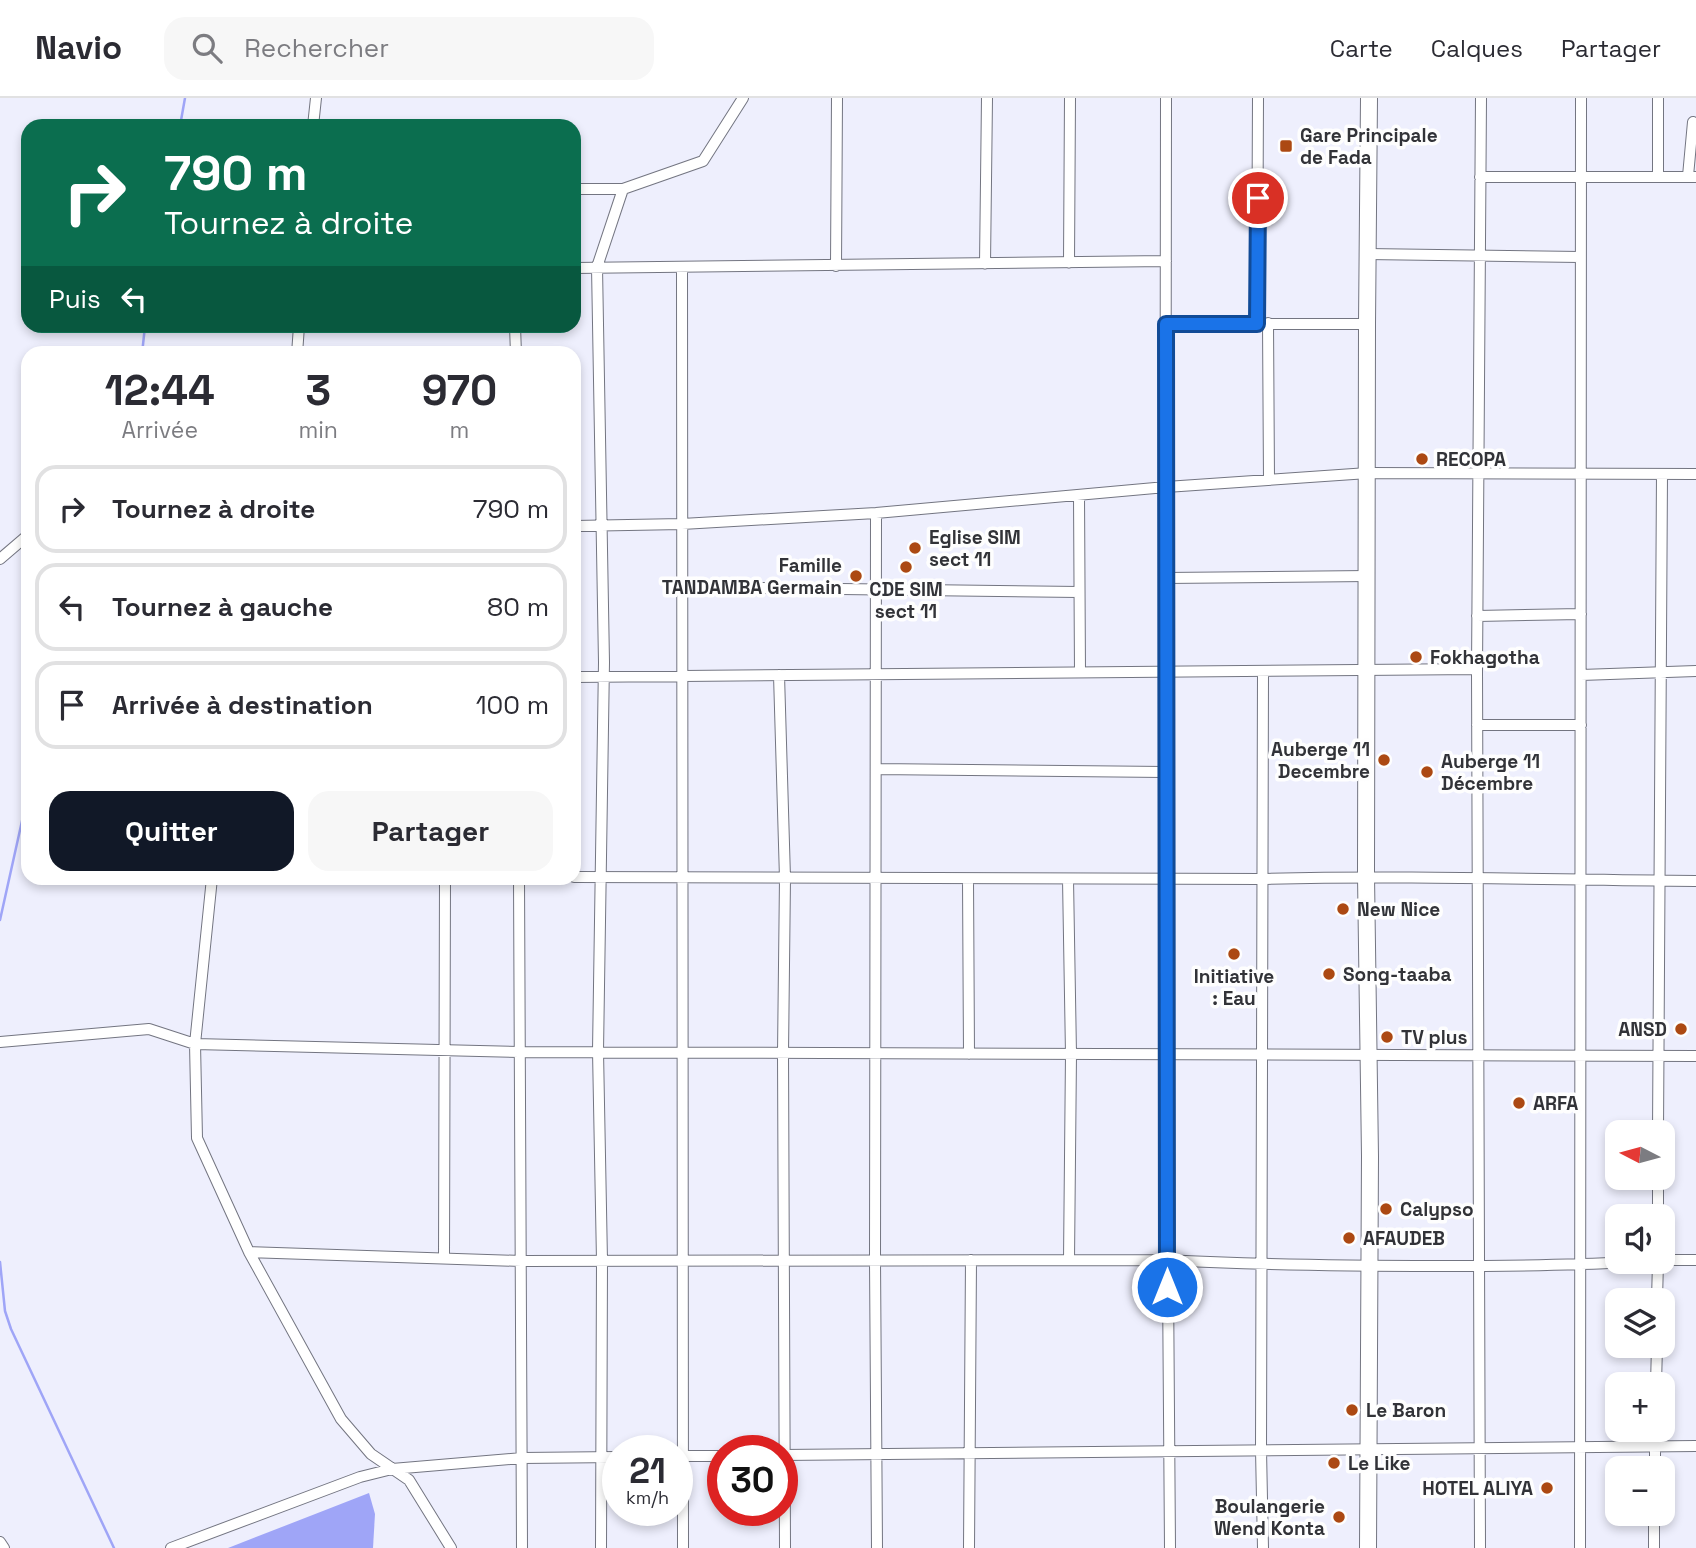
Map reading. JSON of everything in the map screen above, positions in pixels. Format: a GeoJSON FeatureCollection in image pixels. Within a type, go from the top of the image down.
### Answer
{"type":"FeatureCollection","features":[{"type":"Feature","properties":{"kind":"highway"},"geometry":{"type":"LineString","coordinates":[[1368,1548],[1370,1055],[1366,876],[1369,98]]}},
{"type":"Feature","properties":{"kind":"street"},"geometry":{"type":"LineString","coordinates":[[314,119],[316,98]]}},
{"type":"Feature","properties":{"kind":"street"},"geometry":{"type":"LineString","coordinates":[[581,189],[623,189],[703,161],[743,98]]}},
{"type":"Feature","properties":{"kind":"street"},"geometry":{"type":"LineString","coordinates":[[836,98],[836,266]]}},
{"type":"Feature","properties":{"kind":"street"},"geometry":{"type":"LineString","coordinates":[[985,264],[987,98]]}},
{"type":"Feature","properties":{"kind":"street"},"geometry":{"type":"LineString","coordinates":[[1069,263],[1070,98]]}},
{"type":"Feature","properties":{"kind":"street"},"geometry":{"type":"LineString","coordinates":[[1166,98],[1165,879],[1170,1548]]}},
{"type":"Feature","properties":{"kind":"street"},"geometry":{"type":"LineString","coordinates":[[1258,98],[1269,480]]}},
{"type":"Feature","properties":{"kind":"street"},"geometry":{"type":"LineString","coordinates":[[1480,1548],[1477,474],[1481,98]]}},
{"type":"Feature","properties":{"kind":"street"},"geometry":{"type":"LineString","coordinates":[[1580,1548],[1581,98]]}},
{"type":"Feature","properties":{"kind":"street"},"geometry":{"type":"LineString","coordinates":[[1658,98],[1658,176]]}},
{"type":"Feature","properties":{"kind":"street"},"geometry":{"type":"LineString","coordinates":[[1480,177],[1692,176],[1693,122]]}},
{"type":"Feature","properties":{"kind":"street"},"geometry":{"type":"LineString","coordinates":[[602,1435],[598,1051],[604,677],[597,267],[623,189]]}},
{"type":"Feature","properties":{"kind":"street"},"geometry":{"type":"LineString","coordinates":[[1367,254],[1580,257]]}},
{"type":"Feature","properties":{"kind":"street"},"geometry":{"type":"LineString","coordinates":[[581,268],[1166,261]]}},
{"type":"Feature","properties":{"kind":"street"},"geometry":{"type":"LineString","coordinates":[[679,1435],[682,268]]}},
{"type":"Feature","properties":{"kind":"street"},"geometry":{"type":"LineString","coordinates":[[1166,324],[1367,324]]}},
{"type":"Feature","properties":{"kind":"street"},"geometry":{"type":"LineString","coordinates":[[581,526],[682,524],[876,513],[1166,487],[1368,473],[1696,474]]}},
{"type":"Feature","properties":{"kind":"street"},"geometry":{"type":"LineString","coordinates":[[1658,1120],[1662,474]]}},
{"type":"Feature","properties":{"kind":"street"},"geometry":{"type":"LineString","coordinates":[[1079,495],[1080,672]]}},
{"type":"Feature","properties":{"kind":"street"},"geometry":{"type":"LineString","coordinates":[[876,513],[877,1548]]}},
{"type":"Feature","properties":{"kind":"street"},"geometry":{"type":"LineString","coordinates":[[0,559],[21,541]]}},
{"type":"Feature","properties":{"kind":"street"},"geometry":{"type":"LineString","coordinates":[[1165,578],[1368,576]]}},
{"type":"Feature","properties":{"kind":"street"},"geometry":{"type":"LineString","coordinates":[[682,587],[1079,592]]}},
{"type":"Feature","properties":{"kind":"street"},"geometry":{"type":"LineString","coordinates":[[1477,616],[1581,614]]}},
{"type":"Feature","properties":{"kind":"street"},"geometry":{"type":"LineString","coordinates":[[581,677],[1477,669]]}},
{"type":"Feature","properties":{"kind":"street"},"geometry":{"type":"LineString","coordinates":[[1263,671],[1263,1548]]}},
{"type":"Feature","properties":{"kind":"street"},"geometry":{"type":"LineString","coordinates":[[1581,675],[1696,671]]}},
{"type":"Feature","properties":{"kind":"street"},"geometry":{"type":"LineString","coordinates":[[779,675],[785,878],[784,1435]]}},
{"type":"Feature","properties":{"kind":"street"},"geometry":{"type":"LineString","coordinates":[[1477,725],[1581,725]]}},
{"type":"Feature","properties":{"kind":"street"},"geometry":{"type":"LineString","coordinates":[[876,769],[1165,772]]}},
{"type":"Feature","properties":{"kind":"street"},"geometry":{"type":"LineString","coordinates":[[581,877],[1261,879],[1366,876],[1477,880],[1696,881]]}},
{"type":"Feature","properties":{"kind":"street"},"geometry":{"type":"LineString","coordinates":[[968,878],[969,1054]]}},
{"type":"Feature","properties":{"kind":"street"},"geometry":{"type":"LineString","coordinates":[[1068,879],[1071,1054],[1069,1260]]}},
{"type":"Feature","properties":{"kind":"street"},"geometry":{"type":"LineString","coordinates":[[211,885],[195,1044],[197,1138],[249,1252],[341,1419],[371,1454],[409,1480],[451,1548]]}},
{"type":"Feature","properties":{"kind":"street"},"geometry":{"type":"LineString","coordinates":[[444,885],[444,1258]]}},
{"type":"Feature","properties":{"kind":"street"},"geometry":{"type":"LineString","coordinates":[[519,885],[523,1548]]}},
{"type":"Feature","properties":{"kind":"street"},"geometry":{"type":"LineString","coordinates":[[0,1042],[149,1029],[195,1044],[519,1052],[1696,1056]]}},
{"type":"Feature","properties":{"kind":"street"},"geometry":{"type":"LineString","coordinates":[[249,1252],[521,1261],[1167,1260],[1262,1265],[1368,1266],[1605,1263]]}},
{"type":"Feature","properties":{"kind":"street"},"geometry":{"type":"LineString","coordinates":[[1675,1259],[1696,1259]]}},
{"type":"Feature","properties":{"kind":"street"},"geometry":{"type":"LineString","coordinates":[[969,1548],[971,1261]]}},
{"type":"Feature","properties":{"kind":"street"},"geometry":{"type":"LineString","coordinates":[[1655,1442],[1655,1456]]}},
{"type":"Feature","properties":{"kind":"street"},"geometry":{"type":"LineString","coordinates":[[798,1455],[1696,1446]]}},
{"type":"Feature","properties":{"kind":"street"},"geometry":{"type":"LineString","coordinates":[[171,1548],[360,1477],[392,1469],[522,1458],[602,1457],[601,1548]]}},
{"type":"Feature","properties":{"kind":"street"},"geometry":{"type":"LineString","coordinates":[[682,1526],[683,1548]]}},
{"type":"Feature","properties":{"kind":"street"},"geometry":{"type":"LineString","coordinates":[[785,1526],[785,1548]]}},
{"type":"Feature","properties":{"kind":"street"},"geometry":{"type":"LineString","coordinates":[[1654,1526],[1654,1548]]}},
{"type":"Feature","properties":{"kind":"street"},"geometry":{"type":"LineString","coordinates":[[0,1542],[4,1548]]}},
{"type":"Feature","properties":{"kind":"water"},"geometry":{"type":"Polygon","coordinates":[[[369,1493],[375,1514],[373,1548],[228,1548],[369,1493]]]}},
{"type":"Feature","properties":{"kind":"waterway"},"geometry":{"type":"LineString","coordinates":[[181,119],[185,98]]}},
{"type":"Feature","properties":{"kind":"waterway"},"geometry":{"type":"LineString","coordinates":[[143,346],[144,333]]}},
{"type":"Feature","properties":{"kind":"waterway"},"geometry":{"type":"LineString","coordinates":[[0,920],[21,826]]}},
{"type":"Feature","properties":{"kind":"waterway"},"geometry":{"type":"LineString","coordinates":[[0,1262],[5,1311],[11,1329],[114,1548]]}},
{"type":"Feature","properties":{"kind":"place","name":"Gare Principale de Fada"},"geometry":{"type":"Point","coordinates":[1286,146]}},
{"type":"Feature","properties":{"kind":"place","name":"RECOPA"},"geometry":{"type":"Point","coordinates":[1422,459]}},
{"type":"Feature","properties":{"kind":"place","name":"Eglise SIM sect 11"},"geometry":{"type":"Point","coordinates":[915,548]}},
{"type":"Feature","properties":{"kind":"place","name":"CDE SIM sect 11"},"geometry":{"type":"Point","coordinates":[906,567]}},
{"type":"Feature","properties":{"kind":"place","name":"Famille TANDAMBA Germain"},"geometry":{"type":"Point","coordinates":[856,576]}},
{"type":"Feature","properties":{"kind":"place","name":"Fokhagotha"},"geometry":{"type":"Point","coordinates":[1416,657]}},
{"type":"Feature","properties":{"kind":"place","name":"Auberge 11 Decembre"},"geometry":{"type":"Point","coordinates":[1384,760]}},
{"type":"Feature","properties":{"kind":"place","name":"Auberge 11 Décembre"},"geometry":{"type":"Point","coordinates":[1427,772]}},
{"type":"Feature","properties":{"kind":"place","name":"New Nice"},"geometry":{"type":"Point","coordinates":[1343,909]}},
{"type":"Feature","properties":{"kind":"place","name":"Initiative : Eau"},"geometry":{"type":"Point","coordinates":[1234,954]}},
{"type":"Feature","properties":{"kind":"place","name":"Song-taaba"},"geometry":{"type":"Point","coordinates":[1329,974]}},
{"type":"Feature","properties":{"kind":"place","name":"ANSD"},"geometry":{"type":"Point","coordinates":[1681,1029]}},
{"type":"Feature","properties":{"kind":"place","name":"TV plus"},"geometry":{"type":"Point","coordinates":[1387,1037]}},
{"type":"Feature","properties":{"kind":"place","name":"ARFA"},"geometry":{"type":"Point","coordinates":[1519,1103]}},
{"type":"Feature","properties":{"kind":"place","name":"Calypso"},"geometry":{"type":"Point","coordinates":[1386,1209]}},
{"type":"Feature","properties":{"kind":"place","name":"AFAUDEB"},"geometry":{"type":"Point","coordinates":[1349,1238]}},
{"type":"Feature","properties":{"kind":"place","name":"Le Baron"},"geometry":{"type":"Point","coordinates":[1352,1410]}},
{"type":"Feature","properties":{"kind":"place","name":"Le Like"},"geometry":{"type":"Point","coordinates":[1334,1463]}},
{"type":"Feature","properties":{"kind":"place","name":"HOTEL ALIYA"},"geometry":{"type":"Point","coordinates":[1547,1488]}},
{"type":"Feature","properties":{"kind":"place","name":"Boulangerie Wend Konta"},"geometry":{"type":"Point","coordinates":[1339,1517]}},
{"type":"Feature","properties":{"kind":"route"},"geometry":{"type":"LineString","coordinates":[[1167,1287],[1166,324],[1257,324],[1258,198]]}}]}
